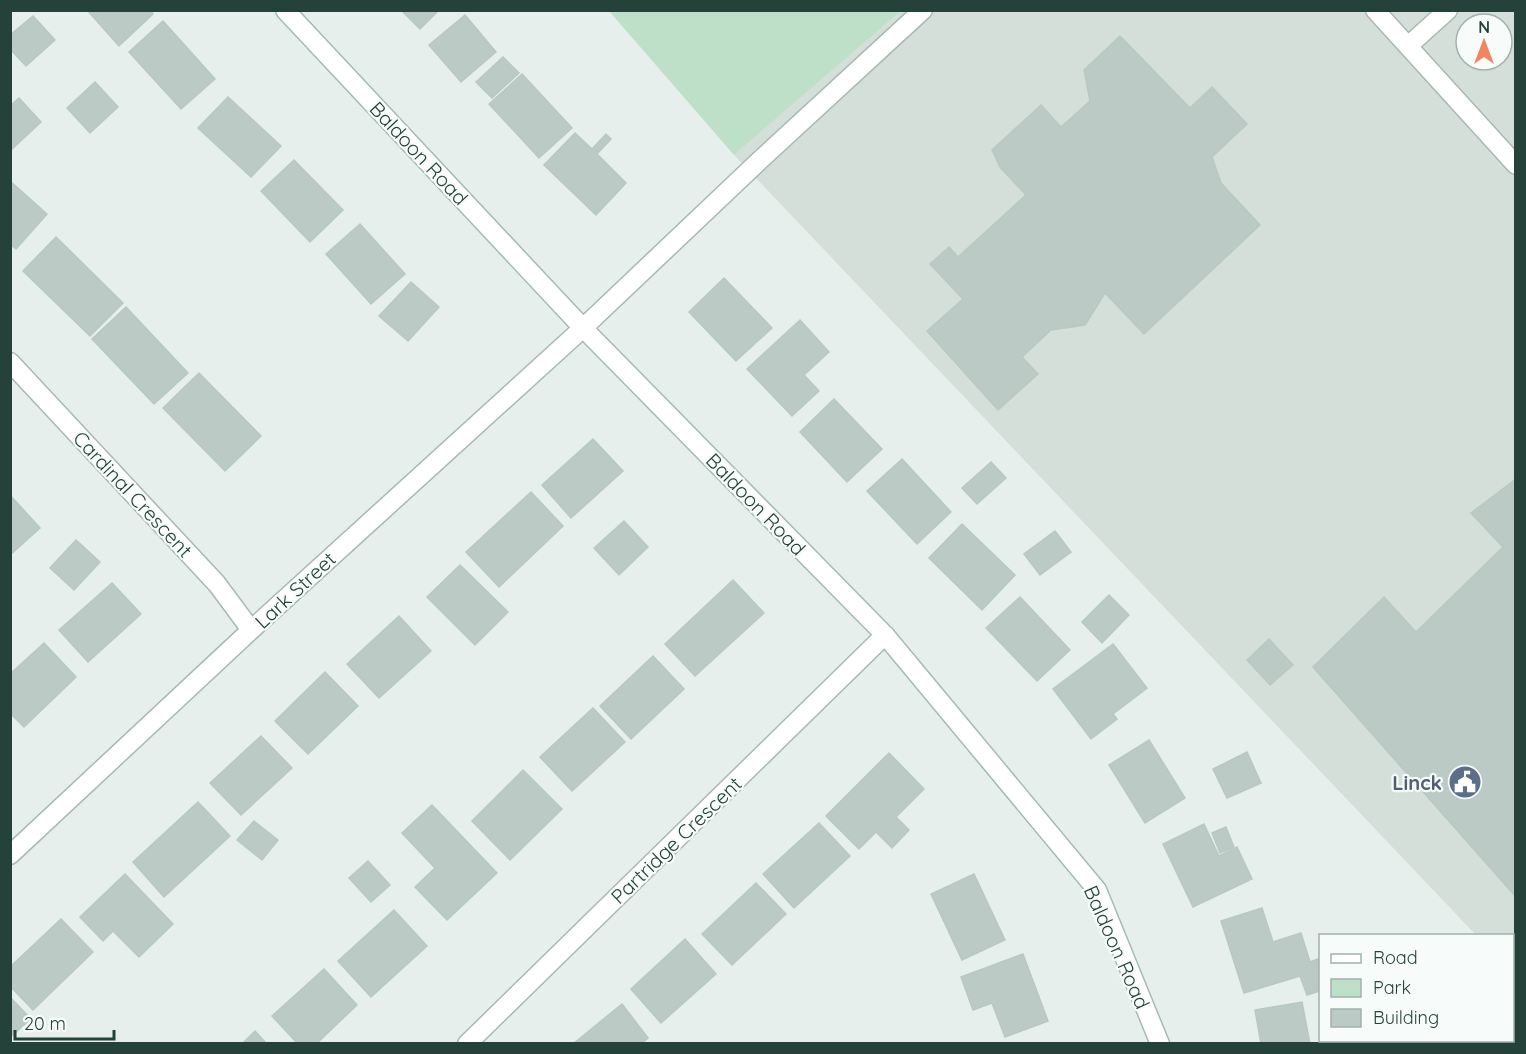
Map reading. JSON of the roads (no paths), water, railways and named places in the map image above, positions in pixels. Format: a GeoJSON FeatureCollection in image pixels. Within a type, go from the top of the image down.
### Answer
{"type":"FeatureCollection","features":[{"type":"Feature","properties":{"kind":"street","name":"Baldoon Road"},"geometry":{"type":"LineString","coordinates":[[285,10],[583,328],[885,635],[1097,890],[1160,1044]]}},
{"type":"Feature","properties":{"kind":"street","name":"Lark Street"},"geometry":{"type":"LineString","coordinates":[[10,855],[251,630],[583,328],[923,10]]}},
{"type":"Feature","properties":{"kind":"street"},"geometry":{"type":"LineString","coordinates":[[1375,10],[1515,165]]}},
{"type":"Feature","properties":{"kind":"street"},"geometry":{"type":"LineString","coordinates":[[1408,46],[1448,10]]}},
{"type":"Feature","properties":{"kind":"street","name":"Cardinal Crescent"},"geometry":{"type":"LineString","coordinates":[[10,362],[218,584],[251,630]]}},
{"type":"Feature","properties":{"kind":"street","name":"Partridge Crescent"},"geometry":{"type":"LineString","coordinates":[[467,1044],[885,635]]}},
{"type":"Feature","properties":{"kind":"place","name":"Linck"},"geometry":{"type":"Point","coordinates":[1465,782]}}]}
